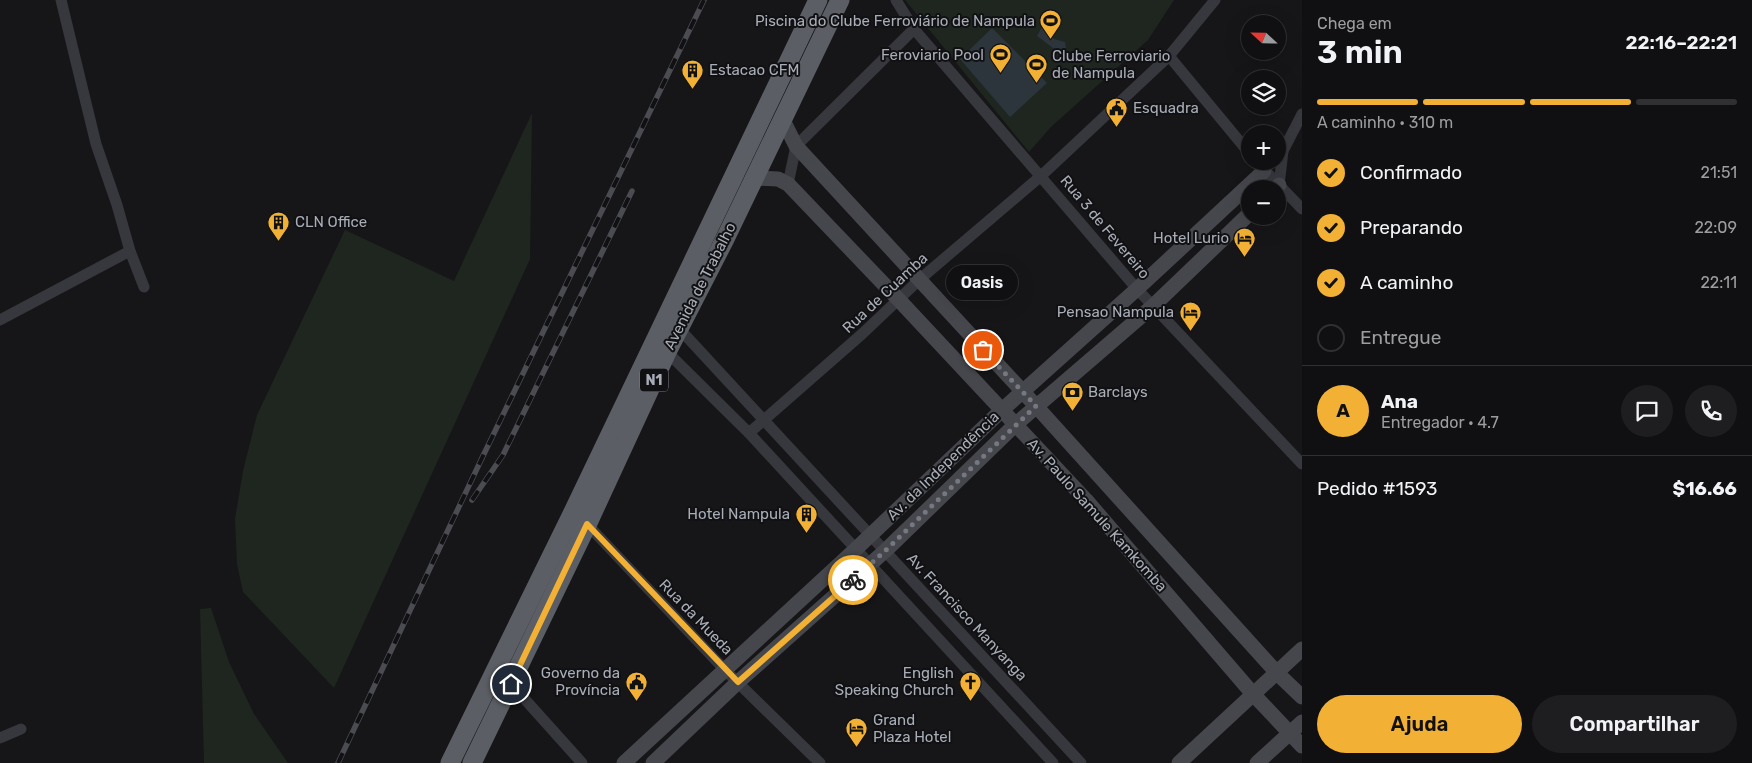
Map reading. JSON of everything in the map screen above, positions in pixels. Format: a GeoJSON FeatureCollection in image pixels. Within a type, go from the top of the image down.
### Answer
{"type":"FeatureCollection","features":[{"type":"Feature","properties":{"kind":"highway"},"geometry":{"type":"LineString","coordinates":[[816,3],[836,8]]}},
{"type":"Feature","properties":{"kind":"highway","name":"Avenida de Trabalho"},"geometry":{"type":"LineString","coordinates":[[674,323],[706,231],[816,3]]}},
{"type":"Feature","properties":{"kind":"highway","name":"Avenida de Trabalho"},"geometry":{"type":"LineString","coordinates":[[450,763],[574,510],[661,346],[725,239],[836,8]]}},
{"type":"Feature","properties":{"kind":"highway"},"geometry":{"type":"LineString","coordinates":[[706,231],[725,239]]}},
{"type":"Feature","properties":{"kind":"highway","name":"Avenida de Trabalho"},"geometry":{"type":"LineString","coordinates":[[472,763],[587,524],[661,346]]}},
{"type":"Feature","properties":{"kind":"main road","name":"Av. Paulo Samule Kamkomba"},"geometry":{"type":"LineString","coordinates":[[782,118],[796,146],[1036,406],[1277,673],[1302,697]]}},
{"type":"Feature","properties":{"kind":"main road","name":"Av. da Independência"},"geometry":{"type":"LineString","coordinates":[[624,763],[857,548],[1002,410],[1137,289],[1260,170]]}},
{"type":"Feature","properties":{"kind":"main road"},"geometry":{"type":"LineString","coordinates":[[754,178],[778,179],[788,184]]}},
{"type":"Feature","properties":{"kind":"main road","name":"Av. Paulo Samule Kamkomba"},"geometry":{"type":"LineString","coordinates":[[788,184],[1086,500],[1253,694],[1302,746]]}},
{"type":"Feature","properties":{"kind":"main road","name":"Av. da Independência"},"geometry":{"type":"LineString","coordinates":[[653,763],[738,682],[885,551],[1016,424],[1153,306],[1241,222]]}},
{"type":"Feature","properties":{"kind":"main road"},"geometry":{"type":"LineString","coordinates":[[1179,763],[1302,649]]}},
{"type":"Feature","properties":{"kind":"main road"},"geometry":{"type":"LineString","coordinates":[[1257,763],[1302,722]]}},
{"type":"Feature","properties":{"kind":"street"},"geometry":{"type":"LineString","coordinates":[[61,0],[96,144],[117,205],[130,251],[144,287]]}},
{"type":"Feature","properties":{"kind":"street","name":"Rua 3 de Fevereiro"},"geometry":{"type":"LineString","coordinates":[[896,0],[914,29],[1137,289],[1302,464]]}},
{"type":"Feature","properties":{"kind":"street","name":"Rua de Cuamba"},"geometry":{"type":"LineString","coordinates":[[749,432],[862,334],[919,280],[1041,176],[1169,56],[1215,0]]}},
{"type":"Feature","properties":{"kind":"street"},"geometry":{"type":"LineString","coordinates":[[788,184],[796,146],[914,29]]}},
{"type":"Feature","properties":{"kind":"street"},"geometry":{"type":"LineString","coordinates":[[1169,56],[1241,143]]}},
{"type":"Feature","properties":{"kind":"street"},"geometry":{"type":"LineString","coordinates":[[1286,143],[1302,114]]}},
{"type":"Feature","properties":{"kind":"street"},"geometry":{"type":"LineString","coordinates":[[1286,195],[1302,209]]}},
{"type":"Feature","properties":{"kind":"street"},"geometry":{"type":"LineString","coordinates":[[0,320],[130,251]]}},
{"type":"Feature","properties":{"kind":"street","name":"Av. Francisco Manyanga"},"geometry":{"type":"LineString","coordinates":[[674,323],[1080,763]]}},
{"type":"Feature","properties":{"kind":"street"},"geometry":{"type":"LineString","coordinates":[[661,346],[749,432],[1053,763]]}},
{"type":"Feature","properties":{"kind":"street","name":"Rua da Mueda"},"geometry":{"type":"LineString","coordinates":[[574,510],[725,670],[820,763]]}},
{"type":"Feature","properties":{"kind":"street"},"geometry":{"type":"LineString","coordinates":[[496,667],[582,763]]}},
{"type":"Feature","properties":{"kind":"street"},"geometry":{"type":"LineString","coordinates":[[0,738],[20,729]]}},
{"type":"Feature","properties":{"kind":"shaded area","name":"Clube Ferroviario de Nampula"},"geometry":{"type":"Polygon","coordinates":[[[905,0],[1174,0],[1148,40],[1051,127],[1029,152],[905,0]]]}},
{"type":"Feature","properties":{"kind":"shaded area","name":"Piscina do Clube Ferroviário de Nampula"},"geometry":{"type":"Polygon","coordinates":[[[1042,27],[1054,39],[1065,42],[1066,48],[1057,51],[1037,36],[1042,27]]]}},
{"type":"Feature","properties":{"kind":"shaded area"},"geometry":{"type":"Polygon","coordinates":[[[992,28],[1047,83],[1010,117],[960,59],[992,28]]]}},
{"type":"Feature","properties":{"kind":"shaded area"},"geometry":{"type":"Polygon","coordinates":[[[532,113],[530,259],[334,688],[243,592],[237,564],[235,519],[243,471],[257,415],[345,230],[454,281],[532,113]]]}},
{"type":"Feature","properties":{"kind":"shaded area"},"geometry":{"type":"Polygon","coordinates":[[[211,608],[229,662],[254,714],[288,763],[204,763],[200,609],[211,608]]]}},
{"type":"Feature","properties":{"kind":"railway"},"geometry":{"type":"LineString","coordinates":[[338,763],[482,458],[704,0]]}},
{"type":"Feature","properties":{"kind":"railway"},"geometry":{"type":"LineString","coordinates":[[472,500],[503,455],[632,191]]}},
{"type":"Feature","properties":{"kind":"way so far"},"geometry":{"type":"LineString","coordinates":[[853,580],[1036,406],[983,350]]}},
{"type":"Feature","properties":{"kind":"place","name":"Piscina do Clube Ferroviário de Nampula"},"geometry":{"type":"Point","coordinates":[1051,40]}},
{"type":"Feature","properties":{"kind":"place","name":"Feroviario Pool"},"geometry":{"type":"Point","coordinates":[1000,74]}},
{"type":"Feature","properties":{"kind":"place","name":"Clube Ferroviario de Nampula"},"geometry":{"type":"Point","coordinates":[1036,84]}},
{"type":"Feature","properties":{"kind":"place","name":"Estacao CFM"},"geometry":{"type":"Point","coordinates":[693,89]}},
{"type":"Feature","properties":{"kind":"place","name":"Esquadra"},"geometry":{"type":"Point","coordinates":[1117,127]}},
{"type":"Feature","properties":{"kind":"place","name":"CLN Office"},"geometry":{"type":"Point","coordinates":[279,241]}},
{"type":"Feature","properties":{"kind":"place","name":"Hotel Lurio"},"geometry":{"type":"Point","coordinates":[1245,257]}},
{"type":"Feature","properties":{"kind":"place","name":"Pensao Nampula"},"geometry":{"type":"Point","coordinates":[1190,331]}},
{"type":"Feature","properties":{"kind":"place","name":"Oasis"},"geometry":{"type":"Point","coordinates":[983,350]}},
{"type":"Feature","properties":{"kind":"place","name":"Barclays"},"geometry":{"type":"Point","coordinates":[1072,411]}},
{"type":"Feature","properties":{"kind":"place","name":"Hotel Nampula"},"geometry":{"type":"Point","coordinates":[806,533]}},
{"type":"Feature","properties":{"kind":"place","name":"Governo da Província"},"geometry":{"type":"Point","coordinates":[636,701]}},
{"type":"Feature","properties":{"kind":"place","name":"English Speaking Church"},"geometry":{"type":"Point","coordinates":[970,701]}},
{"type":"Feature","properties":{"kind":"place","name":"Grand Plaza Hotel"},"geometry":{"type":"Point","coordinates":[857,748]}},
{"type":"Feature","properties":{"kind":"route"},"geometry":{"type":"LineString","coordinates":[[511,684],[587,524],[738,682],[853,580]]}}]}
